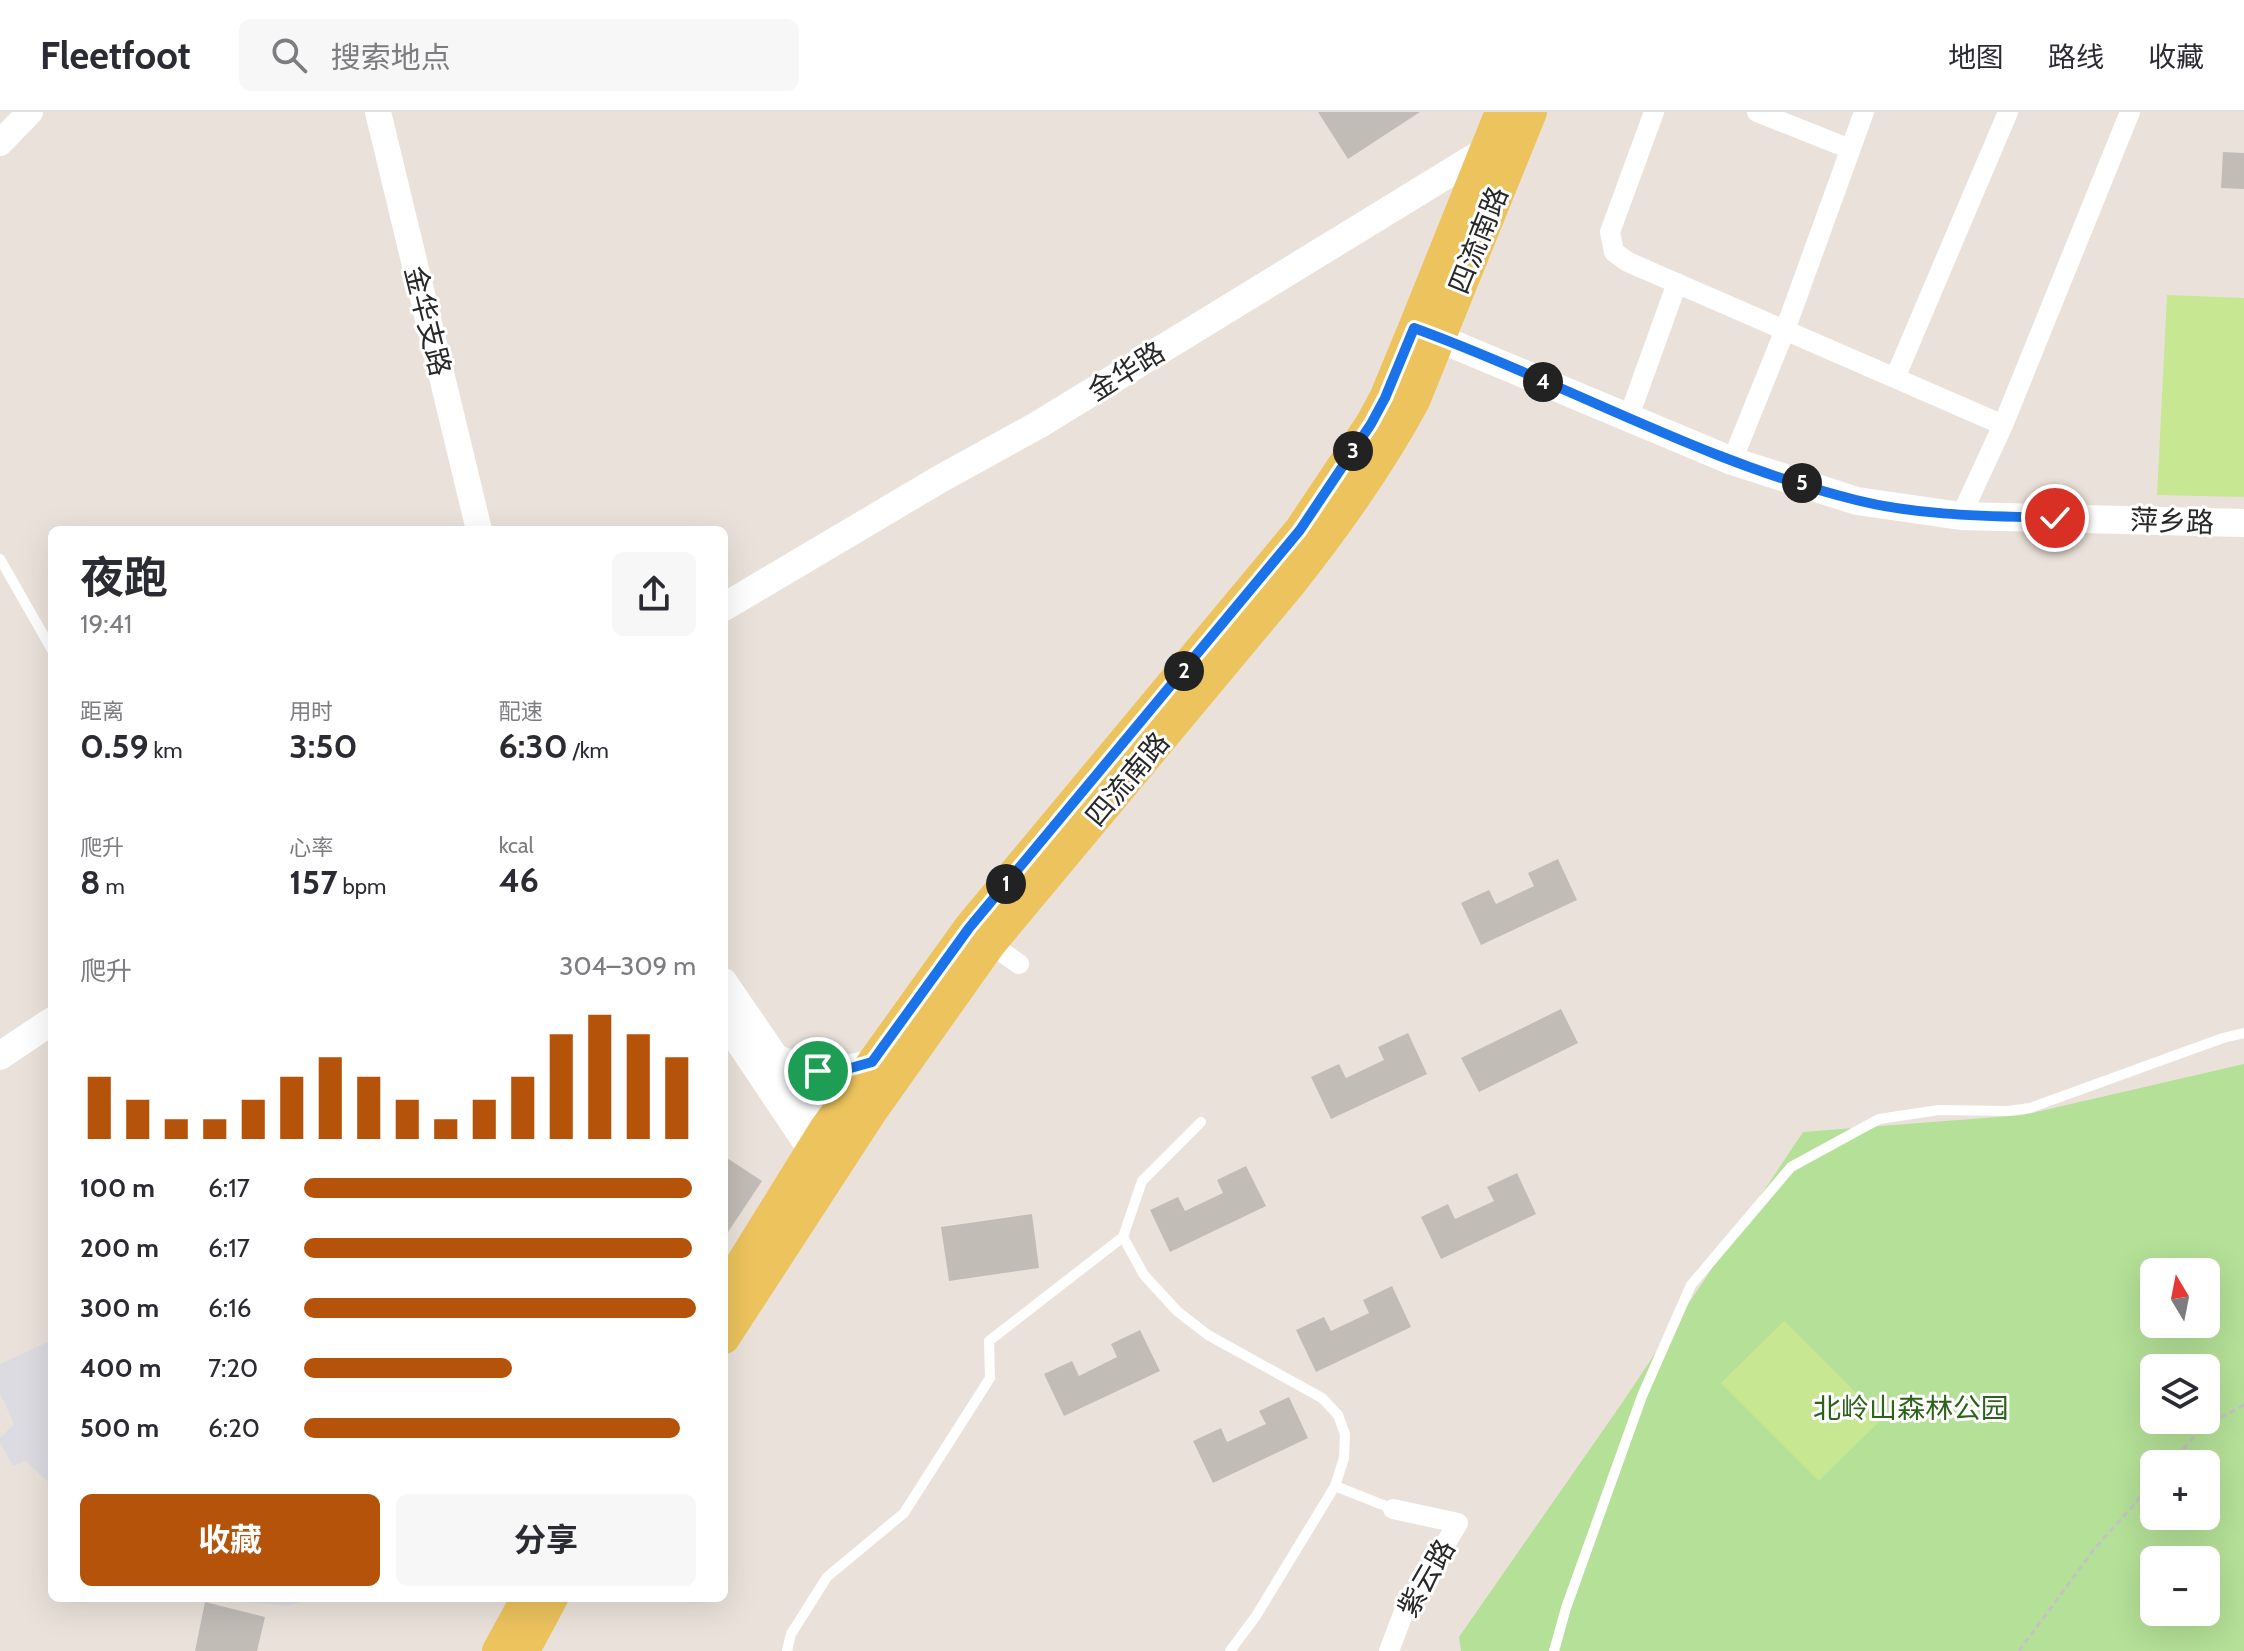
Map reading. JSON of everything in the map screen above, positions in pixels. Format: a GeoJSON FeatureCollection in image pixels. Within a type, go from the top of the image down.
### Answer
{"type":"FeatureCollection","features":[{"type":"Feature","properties":{"kind":"main road","name":"四流南路"},"geometry":{"type":"LineString","coordinates":[[728,1331],[827,1153],[872,1062],[1328,535],[1396,435],[1414,401],[1426,333],[1485,151],[1518,118]]}},
{"type":"Feature","properties":{"kind":"main road","name":"四流南路"},"geometry":{"type":"LineString","coordinates":[[1426,333],[1518,118]]}},
{"type":"Feature","properties":{"kind":"main road","name":"金华路"},"geometry":{"type":"LineString","coordinates":[[728,605],[940,479],[1038,425],[1485,151]]}},
{"type":"Feature","properties":{"kind":"main road","name":"萍乡路"},"geometry":{"type":"LineString","coordinates":[[1426,333],[1732,461],[1857,501],[1961,516],[2244,523]]}},
{"type":"Feature","properties":{"kind":"main road","name":"四流南路"},"geometry":{"type":"LineString","coordinates":[[728,1286],[757,1242],[914,1049],[980,936]]}},
{"type":"Feature","properties":{"kind":"main road"},"geometry":{"type":"LineString","coordinates":[[0,1056],[48,1024]]}},
{"type":"Feature","properties":{"kind":"main road"},"geometry":{"type":"LineString","coordinates":[[498,1651],[525,1602]]}},
{"type":"Feature","properties":{"kind":"main road"},"geometry":{"type":"LineString","coordinates":[[523,1651],[550,1602]]}},
{"type":"Feature","properties":{"kind":"street"},"geometry":{"type":"LineString","coordinates":[[0,143],[30,112]]}},
{"type":"Feature","properties":{"kind":"street","name":"金华支路"},"geometry":{"type":"LineString","coordinates":[[378,112],[478,526]]}},
{"type":"Feature","properties":{"kind":"street"},"geometry":{"type":"LineString","coordinates":[[1654,112],[1610,232],[1614,252],[1628,262],[2003,425]]}},
{"type":"Feature","properties":{"kind":"street"},"geometry":{"type":"LineString","coordinates":[[1732,461],[1785,330],[1864,112]]}},
{"type":"Feature","properties":{"kind":"street"},"geometry":{"type":"LineString","coordinates":[[1895,378],[2008,112]]}},
{"type":"Feature","properties":{"kind":"street"},"geometry":{"type":"LineString","coordinates":[[1961,516],[2003,425],[2130,112]]}},
{"type":"Feature","properties":{"kind":"street"},"geometry":{"type":"LineString","coordinates":[[1765,114],[1850,149]]}},
{"type":"Feature","properties":{"kind":"street"},"geometry":{"type":"LineString","coordinates":[[1628,419],[1677,283]]}},
{"type":"Feature","properties":{"kind":"street"},"geometry":{"type":"LineString","coordinates":[[980,936],[1019,964]]}},
{"type":"Feature","properties":{"kind":"street"},"geometry":{"type":"LineString","coordinates":[[728,987],[777,1058],[827,1153]]}},
{"type":"Feature","properties":{"kind":"street"},"geometry":{"type":"LineString","coordinates":[[728,1026],[827,1153]]}},
{"type":"Feature","properties":{"kind":"street"},"geometry":{"type":"LineString","coordinates":[[777,1058],[818,1071],[847,1069],[872,1062]]}},
{"type":"Feature","properties":{"kind":"street","name":"紫云路"},"geometry":{"type":"LineString","coordinates":[[1389,1651],[1403,1614],[1458,1523],[1393,1509]]}},
{"type":"Feature","properties":{"kind":"lane"},"geometry":{"type":"LineString","coordinates":[[0,559],[48,643]]}},
{"type":"Feature","properties":{"kind":"lane"},"geometry":{"type":"LineString","coordinates":[[1554,1651],[1566,1608],[1642,1396],[1691,1285],[1791,1167],[1879,1119],[1939,1110],[2008,1111],[2030,1108],[2244,1033]]}},
{"type":"Feature","properties":{"kind":"lane"},"geometry":{"type":"LineString","coordinates":[[787,1651],[791,1634],[827,1577],[904,1513],[990,1378],[989,1341],[1123,1237],[1142,1181],[1201,1122]]}},
{"type":"Feature","properties":{"kind":"lane"},"geometry":{"type":"LineString","coordinates":[[1123,1237],[1144,1275],[1177,1311],[1208,1335],[1322,1398],[1338,1415],[1345,1434],[1344,1458],[1335,1486],[1256,1616],[1230,1651]]}},
{"type":"Feature","properties":{"kind":"lane"},"geometry":{"type":"LineString","coordinates":[[1335,1486],[1393,1509]]}},
{"type":"Feature","properties":{"kind":"path"},"geometry":{"type":"LineString","coordinates":[[2182,1450],[2202,1428],[2244,1405]]}},
{"type":"Feature","properties":{"kind":"path"},"geometry":{"type":"LineString","coordinates":[[2019,1651],[2095,1548],[2140,1498]]}},
{"type":"Feature","properties":{"kind":"shaded area"},"geometry":{"type":"Polygon","coordinates":[[[48,1342],[48,1481],[25,1461],[13,1466],[0,1443],[0,1438],[14,1424],[0,1393],[0,1364],[48,1342]]]}},
{"type":"Feature","properties":{"kind":"shaded area"},"geometry":{"type":"Polygon","coordinates":[[[247,1602],[302,1602],[288,1606],[247,1602]]]}},
{"type":"Feature","properties":{"kind":"green space"},"geometry":{"type":"Polygon","coordinates":[[[2167,295],[2244,298],[2244,497],[2157,495],[2167,295]]]}},
{"type":"Feature","properties":{"kind":"green space","name":"北岭山森林公园"},"geometry":{"type":"Polygon","coordinates":[[[2244,1064],[2244,1651],[1461,1651],[1459,1637],[1622,1403],[1803,1132],[2023,1115],[2244,1064]]]}},
{"type":"Feature","properties":{"kind":"green space"},"geometry":{"type":"Polygon","coordinates":[[[1784,1321],[1882,1419],[1819,1481],[1721,1383],[1784,1321]]]}},
{"type":"Feature","properties":{"kind":"building"},"geometry":{"type":"Polygon","coordinates":[[[1318,112],[1420,112],[1348,159],[1318,112]]]}},
{"type":"Feature","properties":{"kind":"building"},"geometry":{"type":"Polygon","coordinates":[[[2223,152],[2244,153],[2244,189],[2221,188],[2223,152]]]}},
{"type":"Feature","properties":{"kind":"building"},"geometry":{"type":"Polygon","coordinates":[[[1558,859],[1577,900],[1481,945],[1461,903],[1489,890],[1496,904],[1534,886],[1528,873],[1558,859]]]}},
{"type":"Feature","properties":{"kind":"building"},"geometry":{"type":"Polygon","coordinates":[[[1561,1009],[1578,1043],[1479,1092],[1461,1058],[1561,1009]]]}},
{"type":"Feature","properties":{"kind":"building"},"geometry":{"type":"Polygon","coordinates":[[[1408,1033],[1427,1074],[1331,1119],[1311,1077],[1339,1064],[1346,1078],[1384,1060],[1378,1047],[1408,1033]]]}},
{"type":"Feature","properties":{"kind":"building"},"geometry":{"type":"Polygon","coordinates":[[[728,1159],[762,1181],[728,1232],[728,1159]]]}},
{"type":"Feature","properties":{"kind":"building"},"geometry":{"type":"Polygon","coordinates":[[[1246,1166],[1266,1206],[1170,1252],[1150,1210],[1178,1197],[1185,1211],[1223,1193],[1217,1180],[1246,1166]]]}},
{"type":"Feature","properties":{"kind":"building"},"geometry":{"type":"Polygon","coordinates":[[[1517,1173],[1536,1214],[1441,1259],[1421,1217],[1448,1204],[1455,1219],[1494,1201],[1487,1187],[1517,1173]]]}},
{"type":"Feature","properties":{"kind":"building"},"geometry":{"type":"Polygon","coordinates":[[[1032,1214],[1039,1268],[949,1281],[941,1227],[1032,1214]]]}},
{"type":"Feature","properties":{"kind":"building"},"geometry":{"type":"Polygon","coordinates":[[[1392,1286],[1411,1327],[1316,1372],[1296,1330],[1324,1317],[1331,1331],[1369,1313],[1363,1300],[1392,1286]]]}},
{"type":"Feature","properties":{"kind":"building"},"geometry":{"type":"Polygon","coordinates":[[[1140,1330],[1160,1371],[1064,1416],[1044,1374],[1072,1361],[1079,1376],[1117,1357],[1111,1344],[1140,1330]]]}},
{"type":"Feature","properties":{"kind":"building"},"geometry":{"type":"Polygon","coordinates":[[[1289,1397],[1308,1438],[1213,1483],[1193,1441],[1221,1428],[1227,1442],[1266,1424],[1259,1411],[1289,1397]]]}},
{"type":"Feature","properties":{"kind":"building"},"geometry":{"type":"Polygon","coordinates":[[[205,1602],[265,1617],[257,1651],[195,1651],[205,1602]]]}},
{"type":"Feature","properties":{"kind":"route"},"geometry":{"type":"LineString","coordinates":[[818,1071],[835,1071],[872,1062],[969,928],[1300,530],[1371,424],[1414,328],[1732,461],[1857,501],[1961,516],[2055,518]]}}]}
